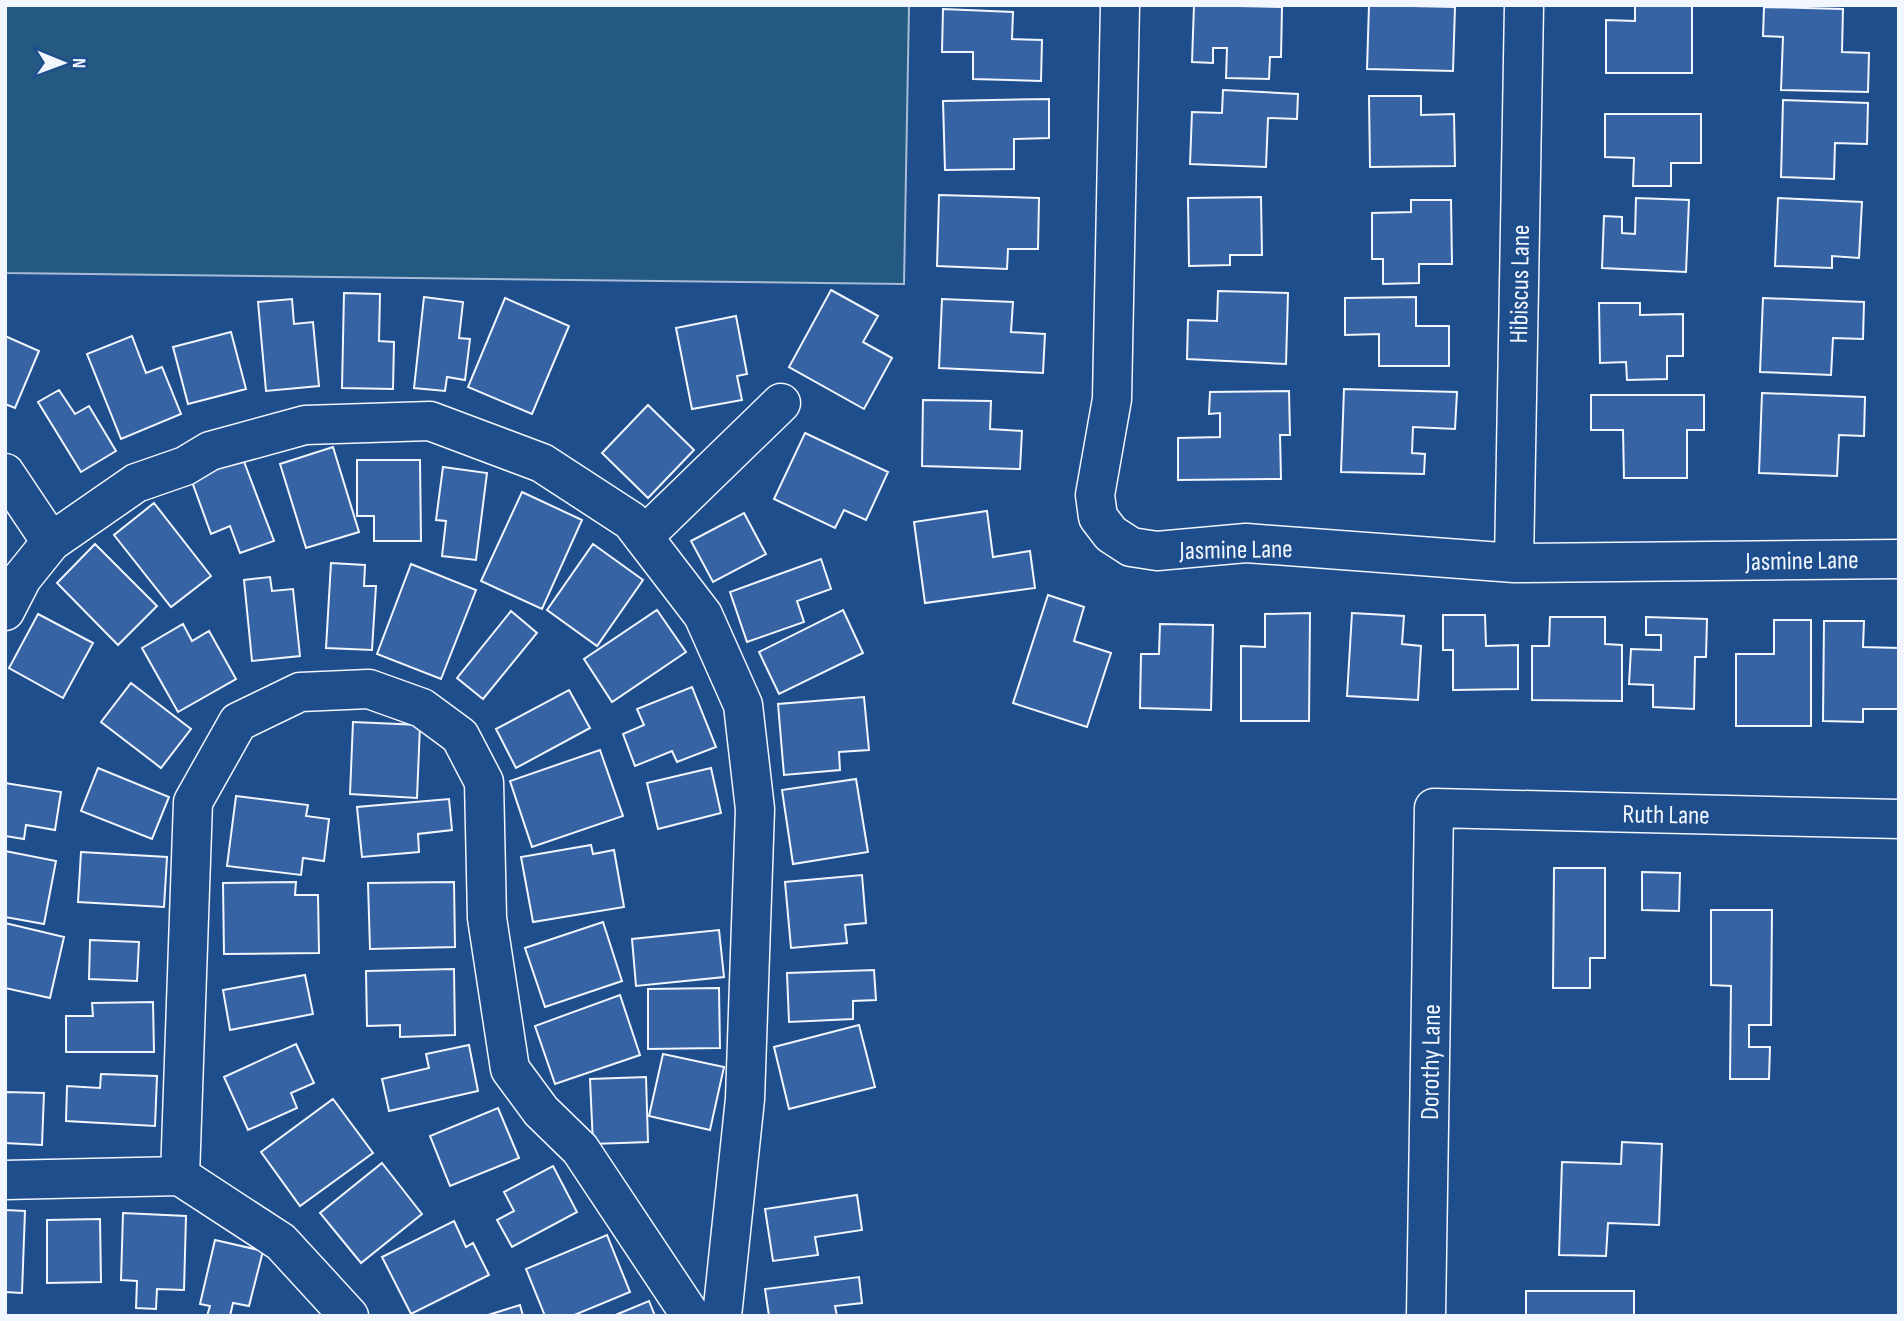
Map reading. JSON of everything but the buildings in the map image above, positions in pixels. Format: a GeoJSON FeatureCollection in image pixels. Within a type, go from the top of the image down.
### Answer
{"type":"FeatureCollection","features":[{"type":"Feature","properties":{"kind":"street","name":"Jasmine Lane"},"geometry":{"type":"LineString","coordinates":[[1120,5],[1112,400],[1094,495],[1098,517],[1111,534],[1131,547],[1157,551],[1246,543],[1514,563],[1899,559]]}},
{"type":"Feature","properties":{"kind":"street","name":"Hibiscus Lane"},"geometry":{"type":"LineString","coordinates":[[1514,563],[1524,5]]}},
{"type":"Feature","properties":{"kind":"street"},"geometry":{"type":"LineString","coordinates":[[643,537],[781,403]]}},
{"type":"Feature","properties":{"kind":"street"},"geometry":{"type":"LineString","coordinates":[[5,611],[22,578],[51,542],[136,483],[185,466],[210,452],[305,425],[430,421],[542,463],[631,521],[703,615],[743,705],[755,809],[745,1099],[722,1316]]}},
{"type":"Feature","properties":{"kind":"street"},"geometry":{"type":"LineString","coordinates":[[5,473],[51,542]]}},
{"type":"Feature","properties":{"kind":"street"},"geometry":{"type":"LineString","coordinates":[[180,1176],[193,802],[238,722],[300,692],[369,689],[422,708],[460,736],[484,782],[487,918],[510,1069],[541,1111],[580,1150],[691,1316]]}},
{"type":"Feature","properties":{"kind":"street","name":"Ruth Lane"},"geometry":{"type":"LineString","coordinates":[[1434,808],[1899,819]]}},
{"type":"Feature","properties":{"kind":"street","name":"Dorothy Lane"},"geometry":{"type":"LineString","coordinates":[[1426,1316],[1434,808]]}},
{"type":"Feature","properties":{"kind":"street"},"geometry":{"type":"LineString","coordinates":[[5,1180],[180,1176],[281,1242],[349,1316]]}},
{"type":"Feature","properties":{"kind":"shaded area"},"geometry":{"type":"Polygon","coordinates":[[[5,5],[909,5],[904,284],[5,273],[5,5]]]}}]}
